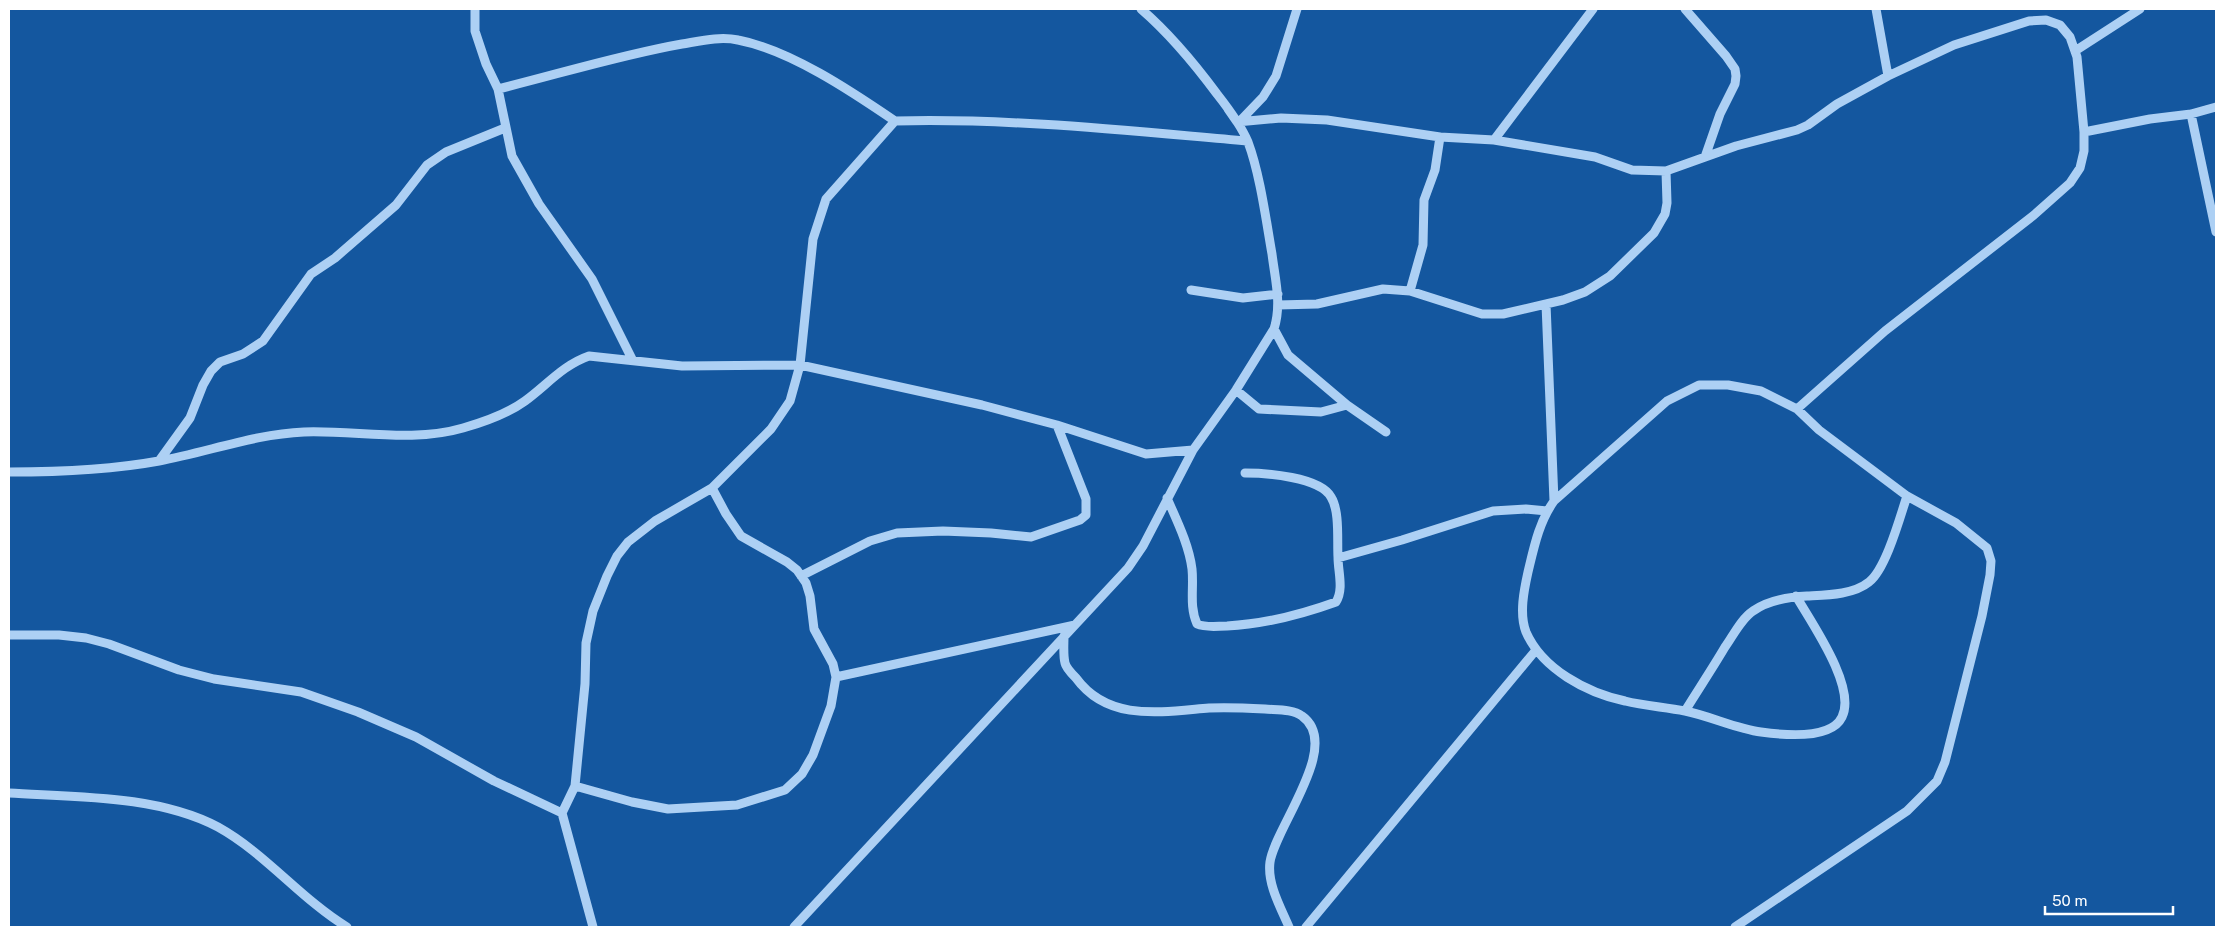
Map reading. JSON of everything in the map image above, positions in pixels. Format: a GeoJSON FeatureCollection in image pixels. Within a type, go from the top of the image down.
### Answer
{"type":"FeatureCollection","features":[{"type":"Feature","properties":{"kind":"street"},"geometry":{"type":"LineString","coordinates":[[475,9],[475,31],[486,64],[498,89],[512,156],[538,204],[592,279],[632,360]]}},
{"type":"Feature","properties":{"kind":"street"},"geometry":{"type":"LineString","coordinates":[[1141,9],[1167,31],[1237,122],[1281,118],[1327,120],[1440,137],[1494,140],[1595,157],[1632,170],[1666,171],[1705,156],[1797,130],[1808,125],[1837,104],[1888,76],[1954,45],[2030,21],[2046,20],[2060,25],[2070,37],[2075,50],[2084,132],[2084,151],[2080,168],[2070,183],[2034,215],[1884,331],[1797,409]]}},
{"type":"Feature","properties":{"kind":"street"},"geometry":{"type":"LineString","coordinates":[[1239,122],[1263,96],[1276,76],[1297,9]]}},
{"type":"Feature","properties":{"kind":"street"},"geometry":{"type":"LineString","coordinates":[[1494,140],[1593,9]]}},
{"type":"Feature","properties":{"kind":"street"},"geometry":{"type":"LineString","coordinates":[[1685,9],[1726,56],[1735,69],[1736,76],[1735,84],[1720,114],[1705,156]]}},
{"type":"Feature","properties":{"kind":"street"},"geometry":{"type":"LineString","coordinates":[[1876,9],[1888,76]]}},
{"type":"Feature","properties":{"kind":"street"},"geometry":{"type":"LineString","coordinates":[[2075,50],[2140,9]]}},
{"type":"Feature","properties":{"kind":"street"},"geometry":{"type":"LineString","coordinates":[[498,89],[651,50],[707,40],[736,39],[768,47],[849,90],[895,121],[1002,122],[1248,142]]}},
{"type":"Feature","properties":{"kind":"street"},"geometry":{"type":"LineString","coordinates":[[2084,132],[2150,119],[2191,114],[2216,107]]}},
{"type":"Feature","properties":{"kind":"street"},"geometry":{"type":"LineString","coordinates":[[794,927],[1128,568],[1143,546],[1193,450],[1236,390],[1274,329],[1278,294],[1267,223],[1248,142],[1228,109]]}},
{"type":"Feature","properties":{"kind":"street"},"geometry":{"type":"LineString","coordinates":[[2191,114],[2216,232]]}},
{"type":"Feature","properties":{"kind":"street"},"geometry":{"type":"LineString","coordinates":[[593,927],[562,813],[575,786],[585,684],[586,643],[593,611],[617,556],[628,542],[655,521],[712,488],[771,429],[790,401],[800,365],[813,239],[826,199],[895,121]]}},
{"type":"Feature","properties":{"kind":"street"},"geometry":{"type":"LineString","coordinates":[[159,461],[190,418],[203,385],[212,371],[220,362],[243,354],[263,341],[311,274],[335,258],[396,205],[428,165],[446,152],[505,128]]}},
{"type":"Feature","properties":{"kind":"street"},"geometry":{"type":"LineString","coordinates":[[1410,291],[1423,245],[1424,200],[1435,170],[1440,137]]}},
{"type":"Feature","properties":{"kind":"street"},"geometry":{"type":"LineString","coordinates":[[1278,305],[1318,304],[1383,289],[1410,291],[1482,314],[1503,314],[1585,292],[1610,276],[1654,233],[1665,214],[1667,203],[1666,171]]}},
{"type":"Feature","properties":{"kind":"street"},"geometry":{"type":"LineString","coordinates":[[1191,290],[1243,298],[1278,294]]}},
{"type":"Feature","properties":{"kind":"street"},"geometry":{"type":"LineString","coordinates":[[1546,304],[1554,501]]}},
{"type":"Feature","properties":{"kind":"street"},"geometry":{"type":"LineString","coordinates":[[1274,329],[1288,355],[1348,405],[1386,432]]}},
{"type":"Feature","properties":{"kind":"street"},"geometry":{"type":"LineString","coordinates":[[9,472],[75,472],[159,461],[242,441],[303,432],[422,435],[461,429],[499,416],[524,402],[576,360],[589,356],[682,366],[800,365],[929,392],[1057,425],[1146,454],[1193,450]]}},
{"type":"Feature","properties":{"kind":"street"},"geometry":{"type":"LineString","coordinates":[[1735,927],[1907,811],[1937,781],[1945,762],[1982,616],[1990,575],[1991,561],[1987,548],[1956,523],[1907,496],[1819,430],[1797,409],[1761,391],[1728,385],[1699,385],[1667,401],[1554,501],[1535,542],[1522,606],[1526,630],[1536,650],[1561,674],[1600,694],[1624,701],[1685,711],[1760,732],[1805,734],[1833,728],[1842,717],[1846,703],[1839,674],[1796,596]]}},
{"type":"Feature","properties":{"kind":"street"},"geometry":{"type":"LineString","coordinates":[[1236,390],[1259,409],[1321,412],[1348,405]]}},
{"type":"Feature","properties":{"kind":"street"},"geometry":{"type":"LineString","coordinates":[[801,576],[870,541],[897,533],[913,531],[991,532],[1032,537],[1080,520],[1086,516],[1086,499],[1057,425]]}},
{"type":"Feature","properties":{"kind":"street"},"geometry":{"type":"LineString","coordinates":[[1167,498],[1185,540],[1192,569],[1193,615],[1197,624],[1202,626],[1252,624],[1295,616],[1336,602],[1340,596],[1340,586],[1335,509],[1332,497],[1324,489],[1298,479],[1245,473]]}},
{"type":"Feature","properties":{"kind":"street"},"geometry":{"type":"LineString","coordinates":[[575,786],[632,802],[668,809],[736,805],[785,790],[802,774],[812,755],[831,706],[836,677],[833,664],[814,629],[810,596],[801,576],[786,562],[741,536],[712,488]]}},
{"type":"Feature","properties":{"kind":"street"},"geometry":{"type":"LineString","coordinates":[[1685,711],[1737,629],[1752,612],[1769,603],[1796,596],[1832,594],[1860,588],[1870,582],[1877,573],[1892,539],[1907,496]]}},
{"type":"Feature","properties":{"kind":"street"},"geometry":{"type":"LineString","coordinates":[[1338,558],[1493,511],[1526,509],[1548,511]]}},
{"type":"Feature","properties":{"kind":"street"},"geometry":{"type":"LineString","coordinates":[[836,677],[1076,625]]}},
{"type":"Feature","properties":{"kind":"street"},"geometry":{"type":"LineString","coordinates":[[9,635],[59,635],[86,638],[109,644],[179,670],[214,679],[301,692],[358,712],[416,737],[494,781],[562,813]]}},
{"type":"Feature","properties":{"kind":"street"},"geometry":{"type":"LineString","coordinates":[[1064,636],[1065,664],[1085,690],[1123,711],[1168,713],[1210,708],[1285,710],[1302,716],[1313,730],[1316,745],[1312,763],[1275,846],[1270,862],[1270,879],[1289,927]]}},
{"type":"Feature","properties":{"kind":"street"},"geometry":{"type":"LineString","coordinates":[[1306,927],[1536,650]]}},
{"type":"Feature","properties":{"kind":"street"},"geometry":{"type":"LineString","coordinates":[[9,794],[116,800],[156,806],[218,827],[246,846],[325,914],[347,927]]}}]}
